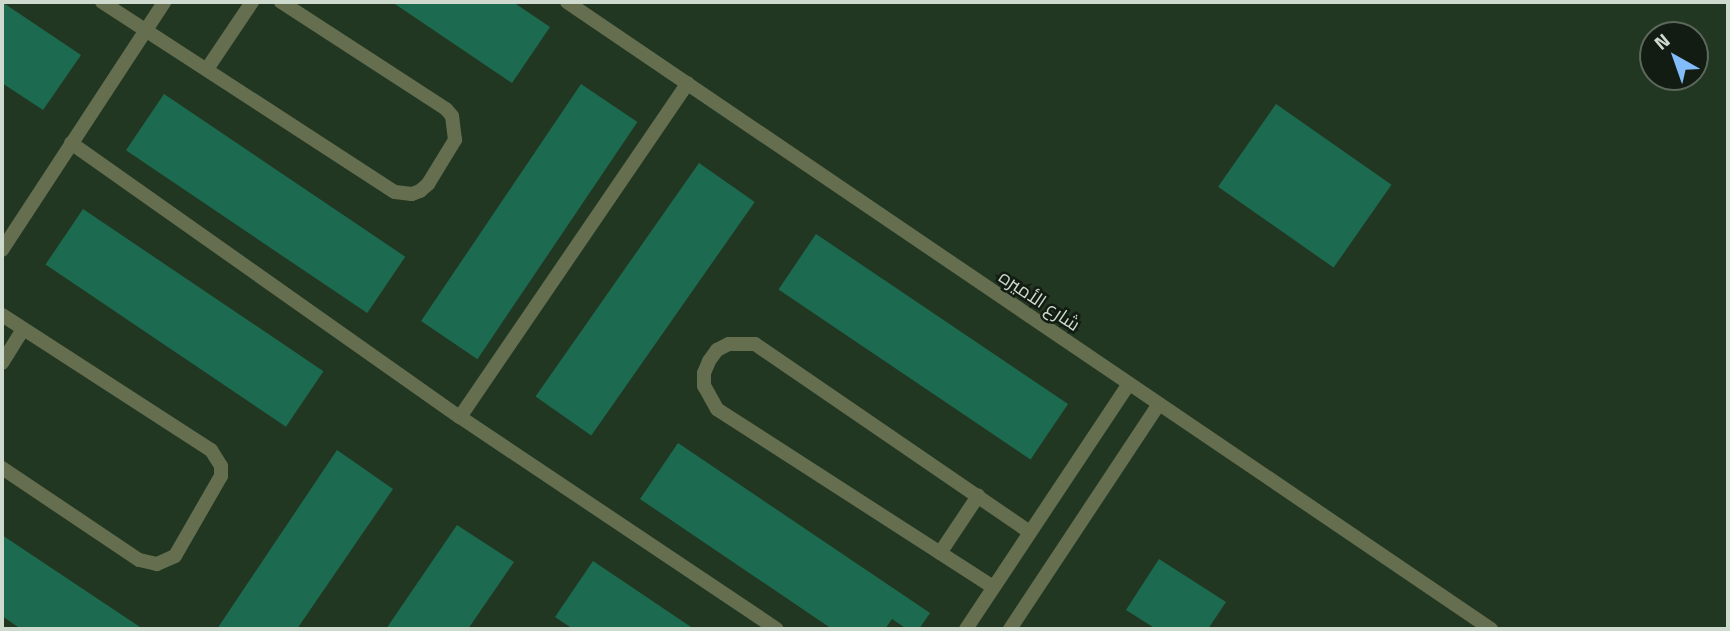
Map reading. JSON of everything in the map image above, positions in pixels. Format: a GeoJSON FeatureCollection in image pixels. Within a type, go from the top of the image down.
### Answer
{"type":"FeatureCollection","features":[{"type":"Feature","properties":{"kind":"street"},"geometry":{"type":"LineString","coordinates":[[102,2],[395,192],[412,194],[428,184],[455,141],[455,125],[446,108],[281,2]]}},
{"type":"Feature","properties":{"kind":"street"},"geometry":{"type":"LineString","coordinates":[[2,250],[164,2]]}},
{"type":"Feature","properties":{"kind":"street"},"geometry":{"type":"LineString","coordinates":[[207,69],[252,2]]}},
{"type":"Feature","properties":{"kind":"street","name":"شارع الأميره"},"geometry":{"type":"LineString","coordinates":[[567,2],[1491,629]]}},
{"type":"Feature","properties":{"kind":"street"},"geometry":{"type":"LineString","coordinates":[[460,417],[688,83]]}},
{"type":"Feature","properties":{"kind":"street"},"geometry":{"type":"LineString","coordinates":[[71,143],[460,417],[776,629]]}},
{"type":"Feature","properties":{"kind":"street"},"geometry":{"type":"LineString","coordinates":[[2,315],[211,450],[221,466],[221,476],[175,556],[157,564],[139,559],[2,468]]}},
{"type":"Feature","properties":{"kind":"street"},"geometry":{"type":"LineString","coordinates":[[2,363],[23,329]]}},
{"type":"Feature","properties":{"kind":"street"},"geometry":{"type":"LineString","coordinates":[[993,587],[717,409],[704,386],[709,361],[717,350],[729,344],[755,344],[1030,532]]}},
{"type":"Feature","properties":{"kind":"street"},"geometry":{"type":"LineString","coordinates":[[966,629],[1129,384]]}},
{"type":"Feature","properties":{"kind":"street"},"geometry":{"type":"LineString","coordinates":[[1010,629],[1159,404]]}},
{"type":"Feature","properties":{"kind":"street"},"geometry":{"type":"LineString","coordinates":[[940,553],[978,496]]}},
{"type":"Feature","properties":{"kind":"building"},"geometry":{"type":"Polygon","coordinates":[[[2,2],[81,55],[43,110],[2,83],[2,2]]]}},
{"type":"Feature","properties":{"kind":"building"},"geometry":{"type":"Polygon","coordinates":[[[392,2],[513,2],[550,27],[512,83],[392,2]]]}},
{"type":"Feature","properties":{"kind":"building"},"geometry":{"type":"Polygon","coordinates":[[[581,84],[637,122],[477,359],[421,321],[581,84]]]}},
{"type":"Feature","properties":{"kind":"building"},"geometry":{"type":"Polygon","coordinates":[[[164,94],[405,257],[367,313],[126,150],[164,94]]]}},
{"type":"Feature","properties":{"kind":"building"},"geometry":{"type":"Polygon","coordinates":[[[1276,104],[1392,185],[1334,268],[1218,187],[1276,104]]]}},
{"type":"Feature","properties":{"kind":"building"},"geometry":{"type":"Polygon","coordinates":[[[699,163],[755,202],[591,435],[536,396],[699,163]]]}},
{"type":"Feature","properties":{"kind":"building"},"geometry":{"type":"Polygon","coordinates":[[[83,209],[323,371],[286,427],[46,265],[83,209]]]}},
{"type":"Feature","properties":{"kind":"building"},"geometry":{"type":"Polygon","coordinates":[[[816,234],[1068,404],[1031,460],[779,290],[816,234]]]}},
{"type":"Feature","properties":{"kind":"building"},"geometry":{"type":"Polygon","coordinates":[[[678,443],[930,613],[919,629],[907,629],[892,619],[885,629],[832,629],[640,499],[678,443]]]}},
{"type":"Feature","properties":{"kind":"building"},"geometry":{"type":"Polygon","coordinates":[[[337,450],[393,489],[297,629],[217,629],[337,450]]]}},
{"type":"Feature","properties":{"kind":"building"},"geometry":{"type":"Polygon","coordinates":[[[457,525],[514,562],[468,629],[386,629],[457,525]]]}},
{"type":"Feature","properties":{"kind":"building"},"geometry":{"type":"Polygon","coordinates":[[[2,535],[143,629],[21,629],[2,616],[2,535]]]}},
{"type":"Feature","properties":{"kind":"building"},"geometry":{"type":"Polygon","coordinates":[[[1159,559],[1226,602],[1208,629],[1156,629],[1126,610],[1159,559]]]}},
{"type":"Feature","properties":{"kind":"building"},"geometry":{"type":"Polygon","coordinates":[[[593,561],[694,629],[573,629],[555,617],[593,561]]]}}]}
